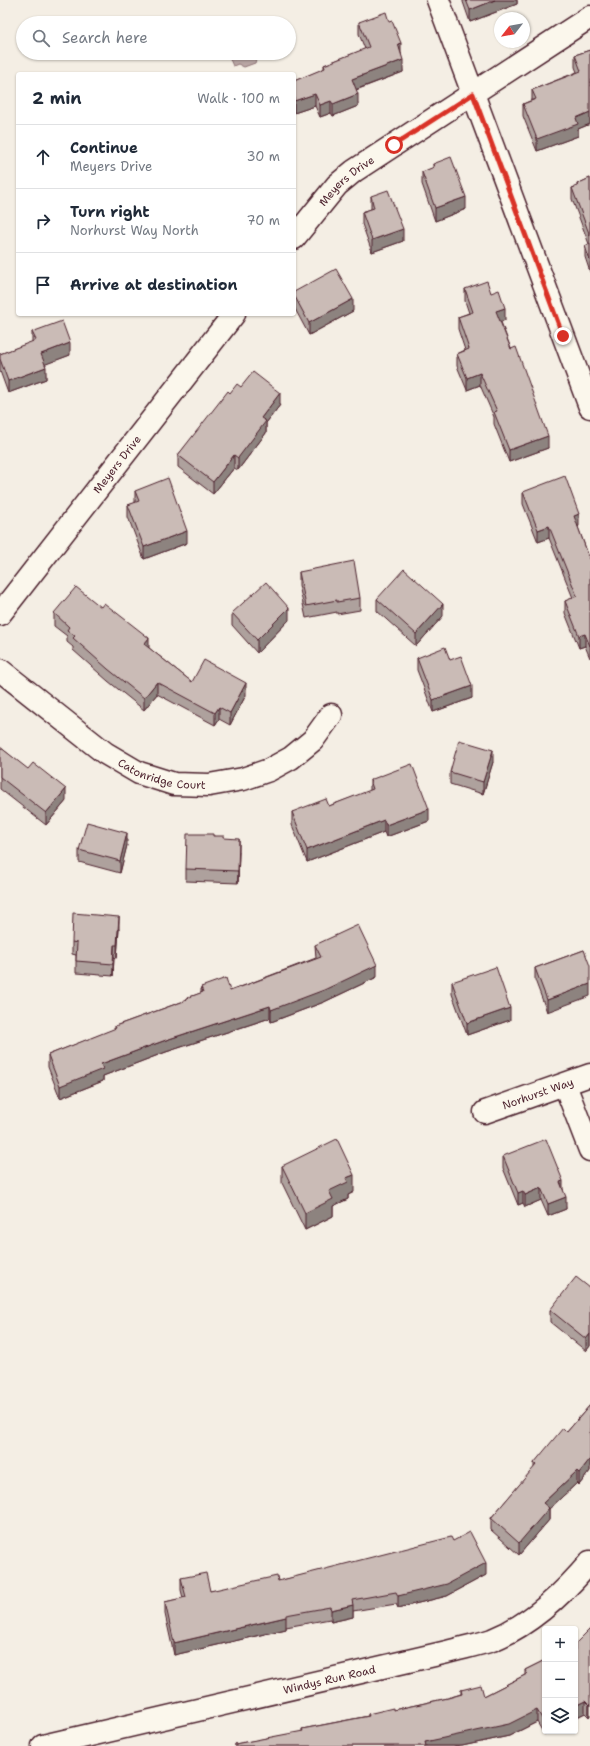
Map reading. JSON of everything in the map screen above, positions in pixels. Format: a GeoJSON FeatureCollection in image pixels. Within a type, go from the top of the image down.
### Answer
{"type":"FeatureCollection","features":[{"type":"Feature","properties":{"kind":"street"},"geometry":{"type":"LineString","coordinates":[[438,0],[590,407]]}},
{"type":"Feature","properties":{"kind":"street","name":"Meyers Drive"},"geometry":{"type":"LineString","coordinates":[[296,236],[337,185],[354,171],[590,17]]}},
{"type":"Feature","properties":{"kind":"street","name":"Meyers Drive"},"geometry":{"type":"LineString","coordinates":[[0,614],[232,316]]}},
{"type":"Feature","properties":{"kind":"street","name":"Catonridge Court"},"geometry":{"type":"LineString","coordinates":[[0,670],[105,753],[140,773],[174,784],[209,785],[243,779],[269,770],[291,758],[313,740],[331,715]]}},
{"type":"Feature","properties":{"kind":"street","name":"Norhurst Way"},"geometry":{"type":"LineString","coordinates":[[485,1112],[590,1075]]}},
{"type":"Feature","properties":{"kind":"street"},"geometry":{"type":"LineString","coordinates":[[565,1085],[590,1150]]}},
{"type":"Feature","properties":{"kind":"street","name":"Windys Run Road"},"geometry":{"type":"LineString","coordinates":[[43,1746],[431,1656],[492,1640],[523,1623],[553,1601],[590,1562]]}},
{"type":"Feature","properties":{"kind":"shaded area"},"geometry":{"type":"Polygon","coordinates":[[[230,60],[256,60],[255,63],[244,67],[238,64],[233,66],[230,60]]]}},
{"type":"Feature","properties":{"kind":"building"},"geometry":{"type":"Polygon","coordinates":[[[466,0],[495,0],[470,10],[466,0]]]}},
{"type":"Feature","properties":{"kind":"building"},"geometry":{"type":"Polygon","coordinates":[[[386,12],[389,22],[392,21],[401,43],[398,44],[403,60],[352,79],[358,94],[333,104],[331,101],[320,105],[315,94],[296,100],[296,80],[325,68],[324,65],[369,47],[359,22],[386,12]]]}},
{"type":"Feature","properties":{"kind":"building"},"geometry":{"type":"Polygon","coordinates":[[[590,50],[590,112],[576,118],[578,124],[537,139],[523,104],[536,99],[532,90],[581,71],[575,55],[590,50]]]}},
{"type":"Feature","properties":{"kind":"building"},"geometry":{"type":"Polygon","coordinates":[[[451,157],[466,197],[435,208],[422,172],[434,167],[433,164],[451,157]]]}},
{"type":"Feature","properties":{"kind":"building"},"geometry":{"type":"Polygon","coordinates":[[[590,178],[590,236],[572,188],[590,178]]]}},
{"type":"Feature","properties":{"kind":"building"},"geometry":{"type":"Polygon","coordinates":[[[388,190],[403,229],[372,240],[362,212],[374,208],[371,196],[388,190]]]}},
{"type":"Feature","properties":{"kind":"building"},"geometry":{"type":"Polygon","coordinates":[[[590,244],[590,261],[585,246],[590,244]]]}},
{"type":"Feature","properties":{"kind":"building"},"geometry":{"type":"Polygon","coordinates":[[[336,269],[353,299],[309,323],[296,299],[296,291],[336,269]]]}},
{"type":"Feature","properties":{"kind":"building"},"geometry":{"type":"Polygon","coordinates":[[[487,281],[491,293],[499,290],[505,308],[496,311],[511,349],[516,347],[548,436],[509,450],[494,412],[497,411],[480,373],[467,378],[457,354],[469,349],[458,317],[473,312],[465,289],[487,281]]]}},
{"type":"Feature","properties":{"kind":"building"},"geometry":{"type":"Polygon","coordinates":[[[62,321],[70,343],[41,354],[46,367],[8,381],[0,359],[0,354],[36,340],[32,332],[62,321]]]}},
{"type":"Feature","properties":{"kind":"building"},"geometry":{"type":"Polygon","coordinates":[[[253,372],[280,393],[261,418],[266,421],[238,458],[234,455],[213,482],[178,455],[228,391],[230,393],[237,384],[241,387],[253,372]]]}},
{"type":"Feature","properties":{"kind":"building"},"geometry":{"type":"Polygon","coordinates":[[[565,476],[579,514],[574,516],[590,560],[590,646],[585,634],[579,636],[565,601],[577,596],[549,526],[538,530],[523,492],[565,476]]]}},
{"type":"Feature","properties":{"kind":"building"},"geometry":{"type":"Polygon","coordinates":[[[168,478],[187,531],[144,547],[128,505],[139,501],[135,491],[168,478]]]}},
{"type":"Feature","properties":{"kind":"building"},"geometry":{"type":"Polygon","coordinates":[[[354,561],[360,598],[337,602],[337,600],[306,606],[299,572],[354,561]]]}},
{"type":"Feature","properties":{"kind":"building"},"geometry":{"type":"Polygon","coordinates":[[[404,569],[443,604],[416,634],[377,599],[404,569]]]}},
{"type":"Feature","properties":{"kind":"building"},"geometry":{"type":"Polygon","coordinates":[[[266,582],[289,608],[257,640],[232,613],[266,582]]]}},
{"type":"Feature","properties":{"kind":"building"},"geometry":{"type":"Polygon","coordinates":[[[76,587],[101,607],[104,603],[149,638],[144,644],[192,682],[204,660],[246,683],[230,713],[219,707],[215,713],[157,682],[144,698],[108,669],[73,638],[75,636],[67,630],[69,627],[54,613],[76,587]]]}},
{"type":"Feature","properties":{"kind":"building"},"geometry":{"type":"Polygon","coordinates":[[[445,647],[450,660],[461,656],[472,686],[433,700],[417,658],[445,647]]]}},
{"type":"Feature","properties":{"kind":"building"},"geometry":{"type":"Polygon","coordinates":[[[459,740],[493,750],[483,782],[450,772],[459,740]]]}},
{"type":"Feature","properties":{"kind":"building"},"geometry":{"type":"Polygon","coordinates":[[[0,747],[28,769],[33,763],[66,789],[46,813],[0,777],[0,747]]]}},
{"type":"Feature","properties":{"kind":"building"},"geometry":{"type":"Polygon","coordinates":[[[412,764],[429,809],[386,825],[384,820],[307,850],[292,812],[326,799],[329,806],[373,789],[370,780],[412,764]]]}},
{"type":"Feature","properties":{"kind":"building"},"geometry":{"type":"Polygon","coordinates":[[[87,822],[127,833],[120,861],[79,850],[87,822]]]}},
{"type":"Feature","properties":{"kind":"building"},"geometry":{"type":"Polygon","coordinates":[[[187,834],[213,834],[213,836],[224,836],[224,838],[239,839],[238,871],[186,869],[187,834]]]}},
{"type":"Feature","properties":{"kind":"building"},"geometry":{"type":"Polygon","coordinates":[[[73,913],[119,917],[117,945],[114,945],[113,964],[76,961],[77,943],[72,942],[73,913]]]}},
{"type":"Feature","properties":{"kind":"building"},"geometry":{"type":"Polygon","coordinates":[[[358,925],[377,965],[324,990],[271,1010],[270,1006],[166,1040],[101,1064],[103,1069],[60,1086],[48,1055],[116,1028],[115,1026],[187,1000],[187,998],[203,992],[201,987],[226,978],[230,991],[321,957],[315,945],[358,925]]]}},
{"type":"Feature","properties":{"kind":"building"},"geometry":{"type":"Polygon","coordinates":[[[584,950],[590,966],[590,984],[547,1000],[535,968],[584,950]]]}},
{"type":"Feature","properties":{"kind":"building"},"geometry":{"type":"Polygon","coordinates":[[[496,967],[510,1008],[467,1023],[452,982],[496,967]]]}},
{"type":"Feature","properties":{"kind":"building"},"geometry":{"type":"Polygon","coordinates":[[[337,1139],[354,1175],[346,1178],[348,1182],[329,1191],[333,1199],[305,1213],[282,1166],[337,1139]]]}},
{"type":"Feature","properties":{"kind":"building"},"geometry":{"type":"Polygon","coordinates":[[[546,1139],[563,1181],[560,1182],[566,1197],[548,1204],[541,1188],[525,1195],[523,1191],[518,1193],[503,1156],[546,1139]]]}},
{"type":"Feature","properties":{"kind":"building"},"geometry":{"type":"Polygon","coordinates":[[[576,1277],[590,1288],[590,1334],[586,1339],[550,1310],[576,1277]]]}},
{"type":"Feature","properties":{"kind":"building"},"geometry":{"type":"Polygon","coordinates":[[[590,1405],[590,1459],[579,1473],[577,1471],[543,1503],[549,1508],[519,1543],[491,1518],[536,1465],[534,1463],[563,1428],[567,1432],[590,1405]]]}},
{"type":"Feature","properties":{"kind":"building"},"geometry":{"type":"Polygon","coordinates":[[[470,1532],[486,1563],[447,1584],[398,1596],[396,1592],[352,1600],[353,1605],[331,1610],[330,1607],[286,1615],[286,1617],[174,1643],[165,1602],[186,1597],[181,1578],[206,1573],[210,1591],[277,1576],[278,1581],[451,1537],[453,1541],[470,1532]]]}},
{"type":"Feature","properties":{"kind":"building"},"geometry":{"type":"Polygon","coordinates":[[[590,1629],[589,1705],[585,1701],[578,1704],[578,1641],[590,1629]]]}},
{"type":"Feature","properties":{"kind":"building"},"geometry":{"type":"Polygon","coordinates":[[[542,1662],[542,1719],[537,1710],[509,1724],[425,1742],[426,1746],[235,1746],[235,1744],[303,1731],[302,1729],[369,1716],[368,1714],[393,1708],[393,1710],[448,1698],[462,1694],[461,1690],[481,1685],[484,1696],[527,1674],[525,1670],[542,1662]]]}},
{"type":"Feature","properties":{"kind":"route"},"geometry":{"type":"LineString","coordinates":[[394,145],[473,94],[563,336]]}}]}
